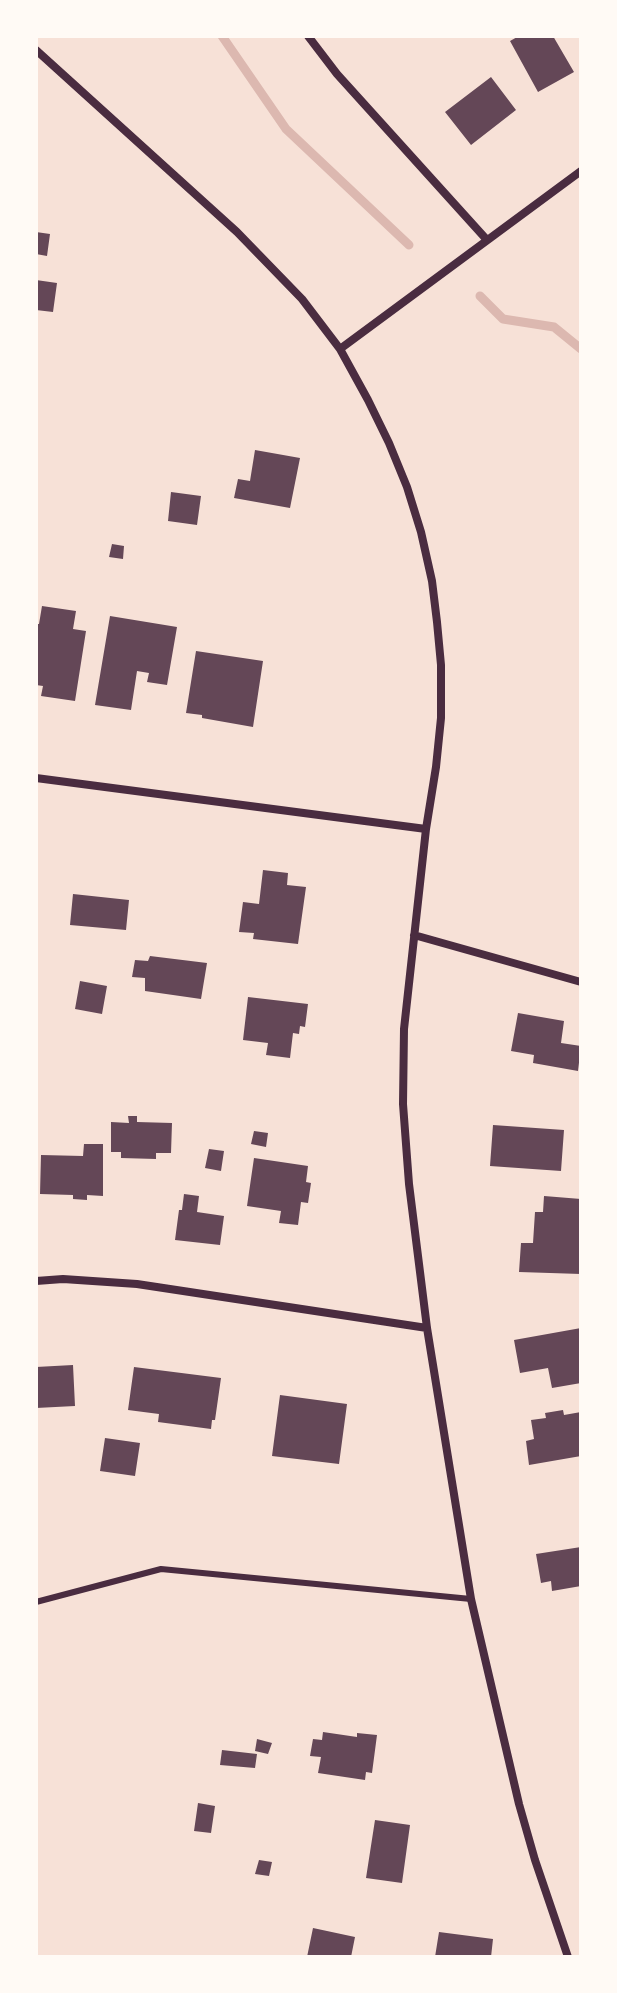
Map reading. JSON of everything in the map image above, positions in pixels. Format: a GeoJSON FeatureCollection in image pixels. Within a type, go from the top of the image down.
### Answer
{"type":"FeatureCollection","features":[{"type":"Feature","properties":{"kind":"street"},"geometry":{"type":"LineString","coordinates":[[308,36],[337,74],[487,240]]}},
{"type":"Feature","properties":{"kind":"street"},"geometry":{"type":"LineString","coordinates":[[36,50],[173,173],[270,264],[302,299],[340,349],[368,400],[407,487],[421,532],[432,581],[441,665],[441,718],[404,1029],[403,1104],[412,1210],[427,1328],[471,1599],[519,1804],[568,1957]]}},
{"type":"Feature","properties":{"kind":"street"},"geometry":{"type":"LineString","coordinates":[[340,349],[581,171]]}},
{"type":"Feature","properties":{"kind":"street"},"geometry":{"type":"LineString","coordinates":[[36,778],[426,829]]}},
{"type":"Feature","properties":{"kind":"street"},"geometry":{"type":"LineString","coordinates":[[414,935],[581,982]]}},
{"type":"Feature","properties":{"kind":"street"},"geometry":{"type":"LineString","coordinates":[[36,1281],[63,1279],[137,1284],[427,1328]]}},
{"type":"Feature","properties":{"kind":"lane"},"geometry":{"type":"LineString","coordinates":[[36,1602],[161,1569],[471,1599]]}},
{"type":"Feature","properties":{"kind":"building"},"geometry":{"type":"Polygon","coordinates":[[[519,36],[553,36],[574,72],[538,92],[510,41],[519,36]]]}},
{"type":"Feature","properties":{"kind":"building"},"geometry":{"type":"Polygon","coordinates":[[[491,77],[516,110],[471,145],[445,112],[491,77]]]}},
{"type":"Feature","properties":{"kind":"building"},"geometry":{"type":"Polygon","coordinates":[[[36,232],[50,234],[47,256],[36,254],[36,232]]]}},
{"type":"Feature","properties":{"kind":"building"},"geometry":{"type":"Polygon","coordinates":[[[36,280],[57,283],[53,312],[36,310],[36,280]]]}},
{"type":"Feature","properties":{"kind":"building"},"geometry":{"type":"Polygon","coordinates":[[[255,450],[300,458],[290,508],[234,498],[238,479],[250,481],[255,450]]]}},
{"type":"Feature","properties":{"kind":"building"},"geometry":{"type":"Polygon","coordinates":[[[171,492],[201,496],[197,525],[168,521],[171,492]]]}},
{"type":"Feature","properties":{"kind":"building"},"geometry":{"type":"Polygon","coordinates":[[[112,544],[124,546],[123,559],[109,557],[112,544]]]}},
{"type":"Feature","properties":{"kind":"building"},"geometry":{"type":"Polygon","coordinates":[[[42,606],[76,611],[73,629],[86,631],[75,701],[41,696],[43,686],[36,685],[36,624],[39,624],[42,606]]]}},
{"type":"Feature","properties":{"kind":"building"},"geometry":{"type":"Polygon","coordinates":[[[110,616],[177,627],[167,685],[147,682],[149,673],[137,671],[131,710],[95,705],[110,616]]]}},
{"type":"Feature","properties":{"kind":"building"},"geometry":{"type":"Polygon","coordinates":[[[196,651],[263,661],[253,727],[186,713],[196,651]]]}},
{"type":"Feature","properties":{"kind":"building"},"geometry":{"type":"Polygon","coordinates":[[[263,870],[288,873],[287,885],[306,887],[298,944],[253,939],[254,933],[239,932],[243,902],[259,904],[263,870]]]}},
{"type":"Feature","properties":{"kind":"building"},"geometry":{"type":"Polygon","coordinates":[[[73,894],[129,900],[126,930],[70,925],[73,894]]]}},
{"type":"Feature","properties":{"kind":"building"},"geometry":{"type":"Polygon","coordinates":[[[150,956],[207,963],[201,999],[145,991],[145,978],[132,977],[135,960],[148,961],[150,956]]]}},
{"type":"Feature","properties":{"kind":"building"},"geometry":{"type":"Polygon","coordinates":[[[80,981],[107,986],[102,1014],[75,1009],[80,981]]]}},
{"type":"Feature","properties":{"kind":"building"},"geometry":{"type":"Polygon","coordinates":[[[248,997],[308,1004],[305,1027],[300,1026],[299,1034],[293,1033],[290,1058],[266,1055],[268,1043],[243,1040],[248,997]]]}},
{"type":"Feature","properties":{"kind":"building"},"geometry":{"type":"Polygon","coordinates":[[[518,1013],[564,1021],[561,1043],[581,1046],[578,1071],[533,1063],[534,1055],[511,1051],[518,1013]]]}},
{"type":"Feature","properties":{"kind":"building"},"geometry":{"type":"Polygon","coordinates":[[[128,1116],[137,1116],[137,1122],[172,1123],[171,1153],[156,1153],[156,1159],[121,1158],[121,1152],[111,1152],[111,1122],[129,1123],[128,1116]]]}},
{"type":"Feature","properties":{"kind":"building"},"geometry":{"type":"Polygon","coordinates":[[[493,1125],[564,1130],[561,1171],[490,1166],[493,1125]]]}},
{"type":"Feature","properties":{"kind":"building"},"geometry":{"type":"Polygon","coordinates":[[[254,1131],[268,1133],[266,1147],[251,1144],[254,1131]]]}},
{"type":"Feature","properties":{"kind":"building"},"geometry":{"type":"Polygon","coordinates":[[[84,1144],[103,1144],[103,1196],[87,1195],[87,1200],[73,1199],[73,1195],[40,1194],[41,1155],[83,1156],[84,1144]]]}},
{"type":"Feature","properties":{"kind":"building"},"geometry":{"type":"Polygon","coordinates":[[[209,1149],[224,1151],[221,1171],[205,1168],[209,1149]]]}},
{"type":"Feature","properties":{"kind":"building"},"geometry":{"type":"Polygon","coordinates":[[[254,1158],[308,1166],[306,1182],[311,1183],[308,1203],[301,1202],[298,1225],[279,1223],[281,1211],[247,1206],[254,1158]]]}},
{"type":"Feature","properties":{"kind":"building"},"geometry":{"type":"Polygon","coordinates":[[[184,1194],[199,1196],[197,1212],[224,1216],[220,1245],[175,1240],[184,1194]]]}},
{"type":"Feature","properties":{"kind":"building"},"geometry":{"type":"Polygon","coordinates":[[[544,1196],[581,1199],[581,1274],[519,1272],[521,1243],[533,1243],[535,1212],[543,1212],[544,1196]]]}},
{"type":"Feature","properties":{"kind":"building"},"geometry":{"type":"Polygon","coordinates":[[[581,1328],[581,1383],[552,1388],[548,1368],[520,1373],[514,1340],[581,1328]]]}},
{"type":"Feature","properties":{"kind":"building"},"geometry":{"type":"Polygon","coordinates":[[[73,1365],[75,1406],[36,1408],[36,1367],[73,1365]]]}},
{"type":"Feature","properties":{"kind":"building"},"geometry":{"type":"Polygon","coordinates":[[[134,1367],[221,1378],[211,1429],[158,1422],[159,1414],[128,1410],[134,1367]]]}},
{"type":"Feature","properties":{"kind":"building"},"geometry":{"type":"Polygon","coordinates":[[[280,1395],[347,1404],[339,1464],[272,1456],[280,1395]]]}},
{"type":"Feature","properties":{"kind":"building"},"geometry":{"type":"Polygon","coordinates":[[[563,1410],[564,1415],[581,1412],[581,1456],[529,1465],[526,1441],[534,1439],[531,1420],[546,1418],[545,1413],[563,1410]]]}},
{"type":"Feature","properties":{"kind":"building"},"geometry":{"type":"Polygon","coordinates":[[[105,1438],[140,1443],[135,1476],[100,1471],[105,1438]]]}},
{"type":"Feature","properties":{"kind":"building"},"geometry":{"type":"Polygon","coordinates":[[[581,1547],[581,1586],[552,1591],[551,1581],[541,1583],[536,1554],[581,1547]]]}},
{"type":"Feature","properties":{"kind":"building"},"geometry":{"type":"Polygon","coordinates":[[[323,1732],[357,1737],[357,1733],[377,1735],[372,1773],[366,1772],[365,1780],[318,1773],[321,1757],[310,1756],[313,1739],[322,1740],[323,1732]]]}},
{"type":"Feature","properties":{"kind":"building"},"geometry":{"type":"Polygon","coordinates":[[[257,1739],[272,1743],[268,1754],[255,1751],[257,1739]]]}},
{"type":"Feature","properties":{"kind":"building"},"geometry":{"type":"Polygon","coordinates":[[[222,1750],[257,1754],[255,1768],[220,1765],[222,1750]]]}},
{"type":"Feature","properties":{"kind":"building"},"geometry":{"type":"Polygon","coordinates":[[[198,1803],[215,1806],[211,1833],[194,1831],[198,1803]]]}},
{"type":"Feature","properties":{"kind":"building"},"geometry":{"type":"Polygon","coordinates":[[[375,1820],[410,1825],[402,1883],[366,1878],[375,1820]]]}},
{"type":"Feature","properties":{"kind":"building"},"geometry":{"type":"Polygon","coordinates":[[[259,1860],[272,1862],[269,1876],[255,1874],[259,1860]]]}},
{"type":"Feature","properties":{"kind":"building"},"geometry":{"type":"Polygon","coordinates":[[[313,1928],[355,1937],[351,1957],[307,1957],[313,1928]]]}},
{"type":"Feature","properties":{"kind":"building"},"geometry":{"type":"Polygon","coordinates":[[[439,1932],[493,1939],[491,1957],[435,1957],[439,1932]]]}},
{"type":"Feature","properties":{"kind":"waterway"},"geometry":{"type":"LineString","coordinates":[[222,36],[286,129],[409,245]]}},
{"type":"Feature","properties":{"kind":"waterway"},"geometry":{"type":"LineString","coordinates":[[480,296],[503,319],[554,327],[581,349]]}}]}
